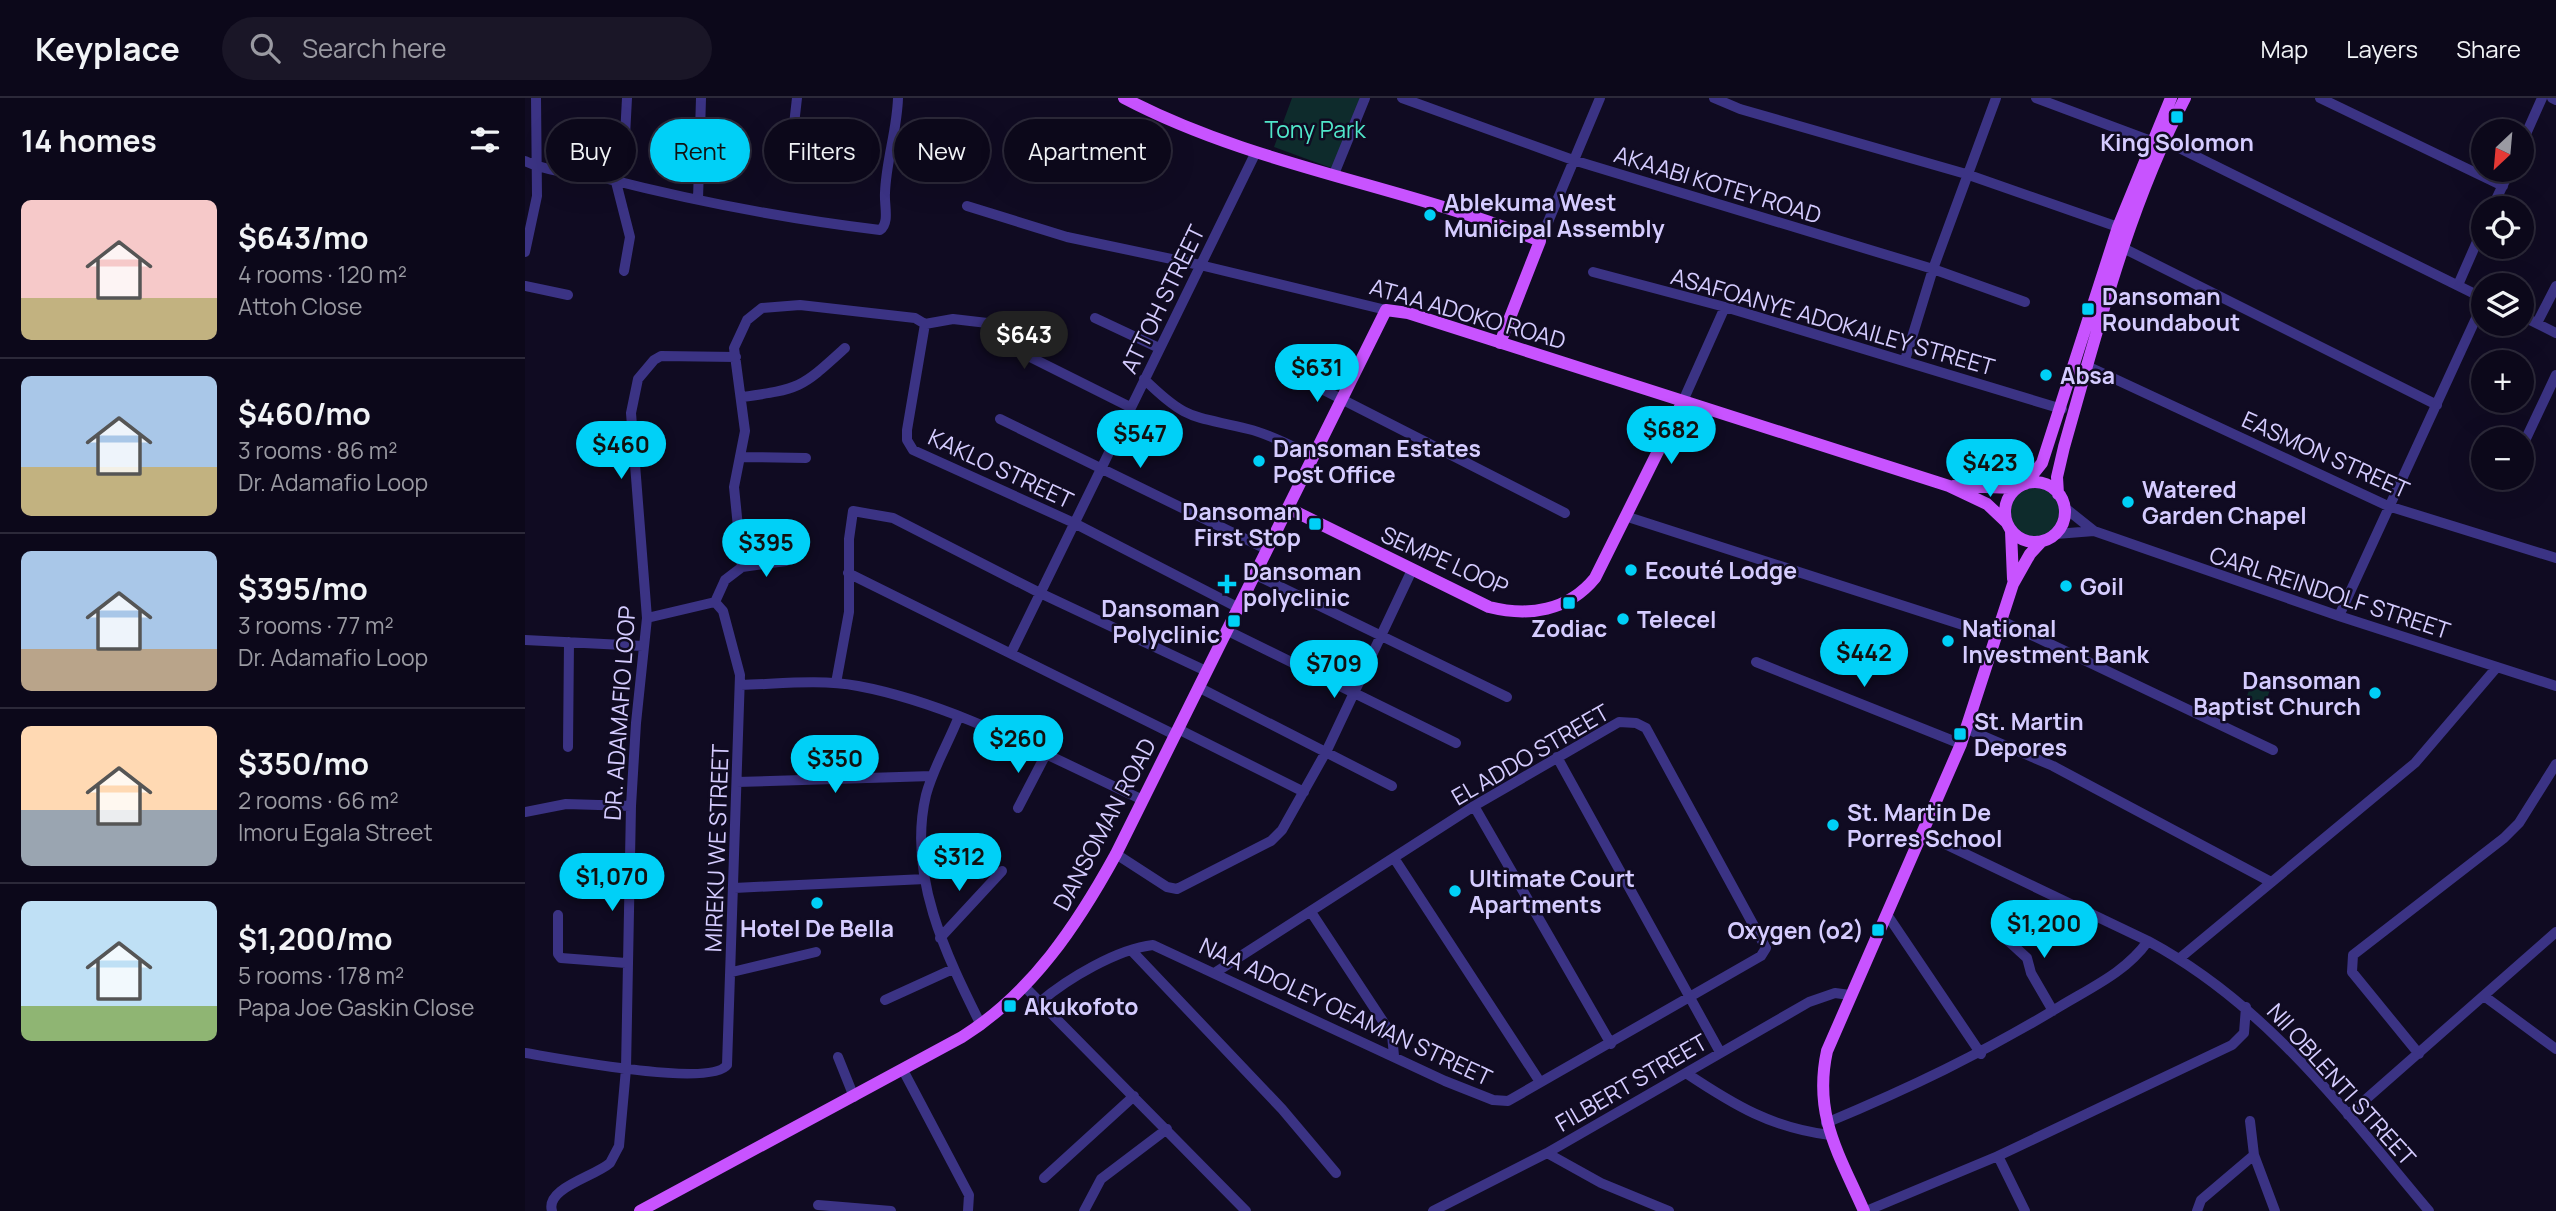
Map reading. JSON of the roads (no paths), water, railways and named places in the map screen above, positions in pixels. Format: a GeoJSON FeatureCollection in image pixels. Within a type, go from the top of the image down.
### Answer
{"type":"FeatureCollection","features":[{"type":"Feature","properties":{"kind":"main road"},"geometry":{"type":"LineString","coordinates":[[1124,98],[1197,133],[1255,153],[1489,220],[1540,242],[1500,343]]}},
{"type":"Feature","properties":{"kind":"main road"},"geometry":{"type":"LineString","coordinates":[[1865,1211],[1828,1129],[1821,1078],[1827,1051],[1924,834],[1967,729],[2013,584],[2030,554],[2042,541],[2056,534],[2064,520],[2064,507],[2058,494],[2058,470],[2087,366],[2171,98]]}},
{"type":"Feature","properties":{"kind":"main road"},"geometry":{"type":"LineString","coordinates":[[2013,584],[2006,503],[2042,463],[2062,409],[2118,227],[2157,140],[2185,98]]}},
{"type":"Feature","properties":{"kind":"main road","name":"ATAA ADOKO ROAD"},"geometry":{"type":"LineString","coordinates":[[1386,310],[1408,313],[1949,486],[1987,505],[2008,527]]}},
{"type":"Feature","properties":{"kind":"main road","name":"DANSOMAN ROAD"},"geometry":{"type":"LineString","coordinates":[[640,1211],[855,1097],[981,1025],[1024,986],[1079,920],[1116,854],[1200,688],[1237,607],[1386,310]]}},
{"type":"Feature","properties":{"kind":"main road","name":"SEMPE LOOP"},"geometry":{"type":"LineString","coordinates":[[1288,509],[1489,607],[1523,614],[1539,612],[1585,591],[1628,517],[1683,401]]}},
{"type":"Feature","properties":{"kind":"main road"},"geometry":{"type":"LineString","coordinates":[[2021,486],[2043,483],[2058,494]]}},
{"type":"Feature","properties":{"kind":"main road","name":"ATAA ADOKO ROAD"},"geometry":{"type":"LineString","coordinates":[[1949,486],[2021,486]]}},
{"type":"Feature","properties":{"kind":"main road"},"geometry":{"type":"LineString","coordinates":[[2008,527],[2027,542],[2042,541]]}},
{"type":"Feature","properties":{"kind":"street"},"geometry":{"type":"LineString","coordinates":[[525,252],[537,196],[536,98]]}},
{"type":"Feature","properties":{"kind":"street"},"geometry":{"type":"LineString","coordinates":[[626,119],[627,98]]}},
{"type":"Feature","properties":{"kind":"street"},"geometry":{"type":"LineString","coordinates":[[698,199],[701,98]]}},
{"type":"Feature","properties":{"kind":"street"},"geometry":{"type":"LineString","coordinates":[[795,119],[797,98]]}},
{"type":"Feature","properties":{"kind":"street"},"geometry":{"type":"LineString","coordinates":[[625,271],[630,237],[616,182],[880,230],[884,226],[885,184],[897,131],[898,98]]}},
{"type":"Feature","properties":{"kind":"street"},"geometry":{"type":"LineString","coordinates":[[1141,107],[1152,98]]}},
{"type":"Feature","properties":{"kind":"street"},"geometry":{"type":"LineString","coordinates":[[1334,174],[1365,98]]}},
{"type":"Feature","properties":{"kind":"street","name":"AKAABI KOTEY ROAD"},"geometry":{"type":"LineString","coordinates":[[1402,98],[1573,160],[1933,269],[2025,302]]}},
{"type":"Feature","properties":{"kind":"street"},"geometry":{"type":"LineString","coordinates":[[1540,242],[1600,98]]}},
{"type":"Feature","properties":{"kind":"street"},"geometry":{"type":"LineString","coordinates":[[1713,98],[1740,109],[1966,174],[2118,227]]}},
{"type":"Feature","properties":{"kind":"street"},"geometry":{"type":"LineString","coordinates":[[1905,360],[1933,269],[1996,98]]}},
{"type":"Feature","properties":{"kind":"street"},"geometry":{"type":"LineString","coordinates":[[2036,98],[2157,140],[2471,292]]}},
{"type":"Feature","properties":{"kind":"street"},"geometry":{"type":"LineString","coordinates":[[2320,98],[2503,186]]}},
{"type":"Feature","properties":{"kind":"street"},"geometry":{"type":"LineString","coordinates":[[2533,119],[2542,98]]}},
{"type":"Feature","properties":{"kind":"street","name":"ATTOH STREET"},"geometry":{"type":"LineString","coordinates":[[1012,651],[1255,153]]}},
{"type":"Feature","properties":{"kind":"street"},"geometry":{"type":"LineString","coordinates":[[525,161],[546,169]]}},
{"type":"Feature","properties":{"kind":"street"},"geometry":{"type":"LineString","coordinates":[[2498,196],[2505,182]]}},
{"type":"Feature","properties":{"kind":"street","name":"ATAA ADOKO ROAD"},"geometry":{"type":"LineString","coordinates":[[967,206],[1066,237],[1201,265],[1386,310]]}},
{"type":"Feature","properties":{"kind":"street"},"geometry":{"type":"LineString","coordinates":[[2123,248],[2437,405]]}},
{"type":"Feature","properties":{"kind":"street"},"geometry":{"type":"LineString","coordinates":[[2458,285],[2471,256]]}},
{"type":"Feature","properties":{"kind":"street","name":"ASAFOANYE ADOKAILEY STREET"},"geometry":{"type":"LineString","coordinates":[[1593,272],[1725,307],[2062,409]]}},
{"type":"Feature","properties":{"kind":"street"},"geometry":{"type":"LineString","coordinates":[[525,286],[568,296]]}},
{"type":"Feature","properties":{"kind":"street"},"geometry":{"type":"LineString","coordinates":[[2537,323],[2556,286]]}},
{"type":"Feature","properties":{"kind":"street"},"geometry":{"type":"LineString","coordinates":[[742,568],[734,487],[745,431],[743,397],[734,344],[747,320],[762,308],[772,306],[845,309],[915,318],[925,324],[954,319],[996,324],[1004,344],[1130,407]]}},
{"type":"Feature","properties":{"kind":"street"},"geometry":{"type":"LineString","coordinates":[[1683,401],[1725,307]]}},
{"type":"Feature","properties":{"kind":"street"},"geometry":{"type":"LineString","coordinates":[[1095,318],[1159,348]]}},
{"type":"Feature","properties":{"kind":"street"},"geometry":{"type":"LineString","coordinates":[[2534,322],[2556,333]]}},
{"type":"Feature","properties":{"kind":"street","name":"KAKLO STREET"},"geometry":{"type":"LineString","coordinates":[[925,324],[907,430],[907,440],[913,450],[1074,523],[1237,607]]}},
{"type":"Feature","properties":{"kind":"street"},"geometry":{"type":"LineString","coordinates":[[2339,616],[2471,330]]}},
{"type":"Feature","properties":{"kind":"street"},"geometry":{"type":"LineString","coordinates":[[743,397],[787,391],[807,383],[845,348]]}},
{"type":"Feature","properties":{"kind":"street","name":"DR. ADAMAFIO LOOP"},"geometry":{"type":"LineString","coordinates":[[552,1211],[550,1204],[555,1193],[604,1168],[615,1155],[621,1134],[626,1069],[631,806],[647,618],[633,447],[633,394],[645,369],[661,356],[736,357]]}},
{"type":"Feature","properties":{"kind":"street","name":"EASMON STREET"},"geometry":{"type":"LineString","coordinates":[[2087,366],[2388,506],[2556,558]]}},
{"type":"Feature","properties":{"kind":"street"},"geometry":{"type":"LineString","coordinates":[[2531,427],[2556,375]]}},
{"type":"Feature","properties":{"kind":"street"},"geometry":{"type":"LineString","coordinates":[[1144,379],[1168,402],[1188,415],[1250,429],[1313,456]]}},
{"type":"Feature","properties":{"kind":"street"},"geometry":{"type":"LineString","coordinates":[[1308,382],[1565,513]]}},
{"type":"Feature","properties":{"kind":"street"},"geometry":{"type":"LineString","coordinates":[[1000,419],[1266,549]]}},
{"type":"Feature","properties":{"kind":"street"},"geometry":{"type":"LineString","coordinates":[[741,457],[806,458]]}},
{"type":"Feature","properties":{"kind":"street","name":"CARL REINDOLF STREET"},"geometry":{"type":"LineString","coordinates":[[2064,507],[2094,531],[2339,616],[2556,686]]}},
{"type":"Feature","properties":{"kind":"street"},"geometry":{"type":"LineString","coordinates":[[836,683],[849,612],[848,573],[853,511],[893,517],[1039,593],[1206,671]]}},
{"type":"Feature","properties":{"kind":"street"},"geometry":{"type":"LineString","coordinates":[[1628,517],[1997,636]]}},
{"type":"Feature","properties":{"kind":"street","name":"CARL REINDOLF STREET"},"geometry":{"type":"LineString","coordinates":[[2056,534],[2094,531]]}},
{"type":"Feature","properties":{"kind":"street"},"geometry":{"type":"LineString","coordinates":[[647,618],[715,602],[725,580],[742,568],[786,561]]}},
{"type":"Feature","properties":{"kind":"street"},"geometry":{"type":"LineString","coordinates":[[1116,854],[1167,887],[1177,889],[1271,841],[1282,830],[1327,750],[1352,692],[1412,570]]}},
{"type":"Feature","properties":{"kind":"street"},"geometry":{"type":"LineString","coordinates":[[848,573],[1304,792]]}},
{"type":"Feature","properties":{"kind":"street"},"geometry":{"type":"LineString","coordinates":[[1254,574],[1507,697]]}},
{"type":"Feature","properties":{"kind":"street","name":"MIREKU WE STREET"},"geometry":{"type":"LineString","coordinates":[[626,1069],[699,1074],[723,1070],[728,1059],[741,685],[740,667],[723,611],[715,602]]}},
{"type":"Feature","properties":{"kind":"street"},"geometry":{"type":"LineString","coordinates":[[2002,621],[2273,750]]}},
{"type":"Feature","properties":{"kind":"street"},"geometry":{"type":"LineString","coordinates":[[1226,630],[1456,743]]}},
{"type":"Feature","properties":{"kind":"street"},"geometry":{"type":"LineString","coordinates":[[525,640],[643,646]]}},
{"type":"Feature","properties":{"kind":"street"},"geometry":{"type":"LineString","coordinates":[[568,747],[569,642]]}},
{"type":"Feature","properties":{"kind":"street"},"geometry":{"type":"LineString","coordinates":[[1756,662],[1961,744]]}},
{"type":"Feature","properties":{"kind":"street"},"geometry":{"type":"LineString","coordinates":[[2180,958],[2415,763],[2497,667]]}},
{"type":"Feature","properties":{"kind":"street"},"geometry":{"type":"LineString","coordinates":[[741,685],[836,683],[885,692],[959,716],[1143,800]]}},
{"type":"Feature","properties":{"kind":"street"},"geometry":{"type":"LineString","coordinates":[[1200,688],[1327,750],[1392,786]]}},
{"type":"Feature","properties":{"kind":"street"},"geometry":{"type":"LineString","coordinates":[[959,716],[932,776],[923,816],[925,879],[940,938],[981,1025]]}},
{"type":"Feature","properties":{"kind":"street","name":"EL ADDO STREET"},"geometry":{"type":"LineString","coordinates":[[1216,972],[1474,806],[1619,722],[1636,723],[1646,728],[1763,942],[1766,948],[1761,956]]}},
{"type":"Feature","properties":{"kind":"street"},"geometry":{"type":"LineString","coordinates":[[1967,729],[2053,766],[2271,882]]}},
{"type":"Feature","properties":{"kind":"street"},"geometry":{"type":"LineString","coordinates":[[1018,808],[1045,756]]}},
{"type":"Feature","properties":{"kind":"street"},"geometry":{"type":"LineString","coordinates":[[1557,757],[1720,1052]]}},
{"type":"Feature","properties":{"kind":"street"},"geometry":{"type":"LineString","coordinates":[[2420,1054],[2352,972],[2353,954],[2504,838],[2519,823],[2556,764]]}},
{"type":"Feature","properties":{"kind":"street"},"geometry":{"type":"LineString","coordinates":[[737,782],[932,776]]}},
{"type":"Feature","properties":{"kind":"street"},"geometry":{"type":"LineString","coordinates":[[525,812],[560,805],[631,806]]}},
{"type":"Feature","properties":{"kind":"street"},"geometry":{"type":"LineString","coordinates":[[1474,806],[1611,1044]]}},
{"type":"Feature","properties":{"kind":"street","name":"NII OBLENTI STREET"},"geometry":{"type":"LineString","coordinates":[[1924,834],[2148,940],[2180,958],[2246,1007],[2293,1051],[2429,1211]]}},
{"type":"Feature","properties":{"kind":"street"},"geometry":{"type":"LineString","coordinates":[[1394,858],[1540,1082]]}},
{"type":"Feature","properties":{"kind":"street"},"geometry":{"type":"LineString","coordinates":[[940,938],[1002,871]]}},
{"type":"Feature","properties":{"kind":"street"},"geometry":{"type":"LineString","coordinates":[[734,888],[925,879]]}},
{"type":"Feature","properties":{"kind":"street"},"geometry":{"type":"LineString","coordinates":[[1311,912],[1392,1035],[1394,1056]]}},
{"type":"Feature","properties":{"kind":"street"},"geometry":{"type":"LineString","coordinates":[[558,915],[558,954],[561,958],[626,963]]}},
{"type":"Feature","properties":{"kind":"street"},"geometry":{"type":"LineString","coordinates":[[1888,916],[1981,1054]]}},
{"type":"Feature","properties":{"kind":"street"},"geometry":{"type":"LineString","coordinates":[[2348,1115],[2556,932]]}},
{"type":"Feature","properties":{"kind":"street"},"geometry":{"type":"LineString","coordinates":[[2003,936],[2028,958],[2031,973],[2053,1011]]}},
{"type":"Feature","properties":{"kind":"street"},"geometry":{"type":"LineString","coordinates":[[1686,1073],[1730,1102],[1770,1122],[1795,1131],[1828,1129],[1981,1054],[2126,967],[2148,940]]}},
{"type":"Feature","properties":{"kind":"street","name":"NAA ADOLEY OEAMAN STREET"},"geometry":{"type":"LineString","coordinates":[[1132,950],[1161,946],[1394,1056],[1493,1100],[1508,1101],[1761,956]]}},
{"type":"Feature","properties":{"kind":"street"},"geometry":{"type":"LineString","coordinates":[[1040,1002],[1071,979],[1132,950],[1282,1109],[1336,1173]]}},
{"type":"Feature","properties":{"kind":"street"},"geometry":{"type":"LineString","coordinates":[[732,972],[816,952]]}},
{"type":"Feature","properties":{"kind":"street"},"geometry":{"type":"LineString","coordinates":[[885,1000],[953,970]]}},
{"type":"Feature","properties":{"kind":"street"},"geometry":{"type":"LineString","coordinates":[[1024,986],[1247,1211]]}},
{"type":"Feature","properties":{"kind":"street","name":"FILBERT STREET"},"geometry":{"type":"LineString","coordinates":[[1433,1211],[1547,1153],[1822,996],[1835,993],[1850,995]]}},
{"type":"Feature","properties":{"kind":"street"},"geometry":{"type":"LineString","coordinates":[[2484,996],[2556,1049]]}},
{"type":"Feature","properties":{"kind":"street"},"geometry":{"type":"LineString","coordinates":[[1865,1211],[1998,1156],[2232,1045],[2245,1033],[2246,1007]]}},
{"type":"Feature","properties":{"kind":"street"},"geometry":{"type":"LineString","coordinates":[[525,1053],[626,1069]]}},
{"type":"Feature","properties":{"kind":"street"},"geometry":{"type":"LineString","coordinates":[[838,1057],[855,1097]]}},
{"type":"Feature","properties":{"kind":"street"},"geometry":{"type":"LineString","coordinates":[[903,1070],[968,1195],[968,1211]]}},
{"type":"Feature","properties":{"kind":"street"},"geometry":{"type":"LineString","coordinates":[[1044,1178],[1134,1096]]}},
{"type":"Feature","properties":{"kind":"street"},"geometry":{"type":"LineString","coordinates":[[2250,1121],[2255,1154],[2275,1211]]}},
{"type":"Feature","properties":{"kind":"street"},"geometry":{"type":"LineString","coordinates":[[1084,1211],[1101,1178],[1167,1129]]}},
{"type":"Feature","properties":{"kind":"street"},"geometry":{"type":"LineString","coordinates":[[1547,1153],[1601,1183],[1669,1211]]}},
{"type":"Feature","properties":{"kind":"street"},"geometry":{"type":"LineString","coordinates":[[2197,1211],[2201,1200],[2255,1154]]}},
{"type":"Feature","properties":{"kind":"street"},"geometry":{"type":"LineString","coordinates":[[1998,1156],[2025,1211]]}},
{"type":"Feature","properties":{"kind":"street"},"geometry":{"type":"LineString","coordinates":[[818,1205],[891,1211]]}},
{"type":"Feature","properties":{"kind":"place","name":"King Solomon"},"geometry":{"type":"Point","coordinates":[2177,117]}},
{"type":"Feature","properties":{"kind":"place","name":"Ablekuma West Municipal Assembly"},"geometry":{"type":"Point","coordinates":[1430,215]}},
{"type":"Feature","properties":{"kind":"place","name":"Dansoman Roundabout"},"geometry":{"type":"Point","coordinates":[2088,309]}},
{"type":"Feature","properties":{"kind":"place","name":"Absa"},"geometry":{"type":"Point","coordinates":[2046,375]}},
{"type":"Feature","properties":{"kind":"place","name":"Dansoman Estates Post Office"},"geometry":{"type":"Point","coordinates":[1259,461]}},
{"type":"Feature","properties":{"kind":"place","name":"Watered Garden Chapel"},"geometry":{"type":"Point","coordinates":[2128,502]}},
{"type":"Feature","properties":{"kind":"place","name":"Dansoman First Stop"},"geometry":{"type":"Point","coordinates":[1315,524]}},
{"type":"Feature","properties":{"kind":"place","name":"Ecouté Lodge"},"geometry":{"type":"Point","coordinates":[1631,570]}},
{"type":"Feature","properties":{"kind":"place","name":"Dansoman polyclinic"},"geometry":{"type":"Point","coordinates":[1227,584]}},
{"type":"Feature","properties":{"kind":"place","name":"Goil"},"geometry":{"type":"Point","coordinates":[2066,586]}},
{"type":"Feature","properties":{"kind":"place","name":"Zodiac"},"geometry":{"type":"Point","coordinates":[1569,603]}},
{"type":"Feature","properties":{"kind":"place","name":"Telecel"},"geometry":{"type":"Point","coordinates":[1623,619]}},
{"type":"Feature","properties":{"kind":"place","name":"Dansoman Polyclinic"},"geometry":{"type":"Point","coordinates":[1234,621]}},
{"type":"Feature","properties":{"kind":"place","name":"National Investment Bank"},"geometry":{"type":"Point","coordinates":[1948,641]}},
{"type":"Feature","properties":{"kind":"place","name":"Dansoman Baptist Church"},"geometry":{"type":"Point","coordinates":[2375,693]}},
{"type":"Feature","properties":{"kind":"place","name":"St. Martin Depores"},"geometry":{"type":"Point","coordinates":[1960,734]}},
{"type":"Feature","properties":{"kind":"place","name":"St. Martin De Porres School"},"geometry":{"type":"Point","coordinates":[1833,825]}},
{"type":"Feature","properties":{"kind":"place","name":"Ultimate Court Apartments"},"geometry":{"type":"Point","coordinates":[1455,891]}},
{"type":"Feature","properties":{"kind":"place","name":"Hotel De Bella"},"geometry":{"type":"Point","coordinates":[817,903]}},
{"type":"Feature","properties":{"kind":"place","name":"Oxygen (o2)"},"geometry":{"type":"Point","coordinates":[1878,930]}},
{"type":"Feature","properties":{"kind":"place","name":"Akukofoto"},"geometry":{"type":"Point","coordinates":[1010,1006]}},
{"type":"Feature","properties":{"kind":"park label","name":"Tony Park"},"geometry":{"type":"Point","coordinates":[1315,129]}}]}
